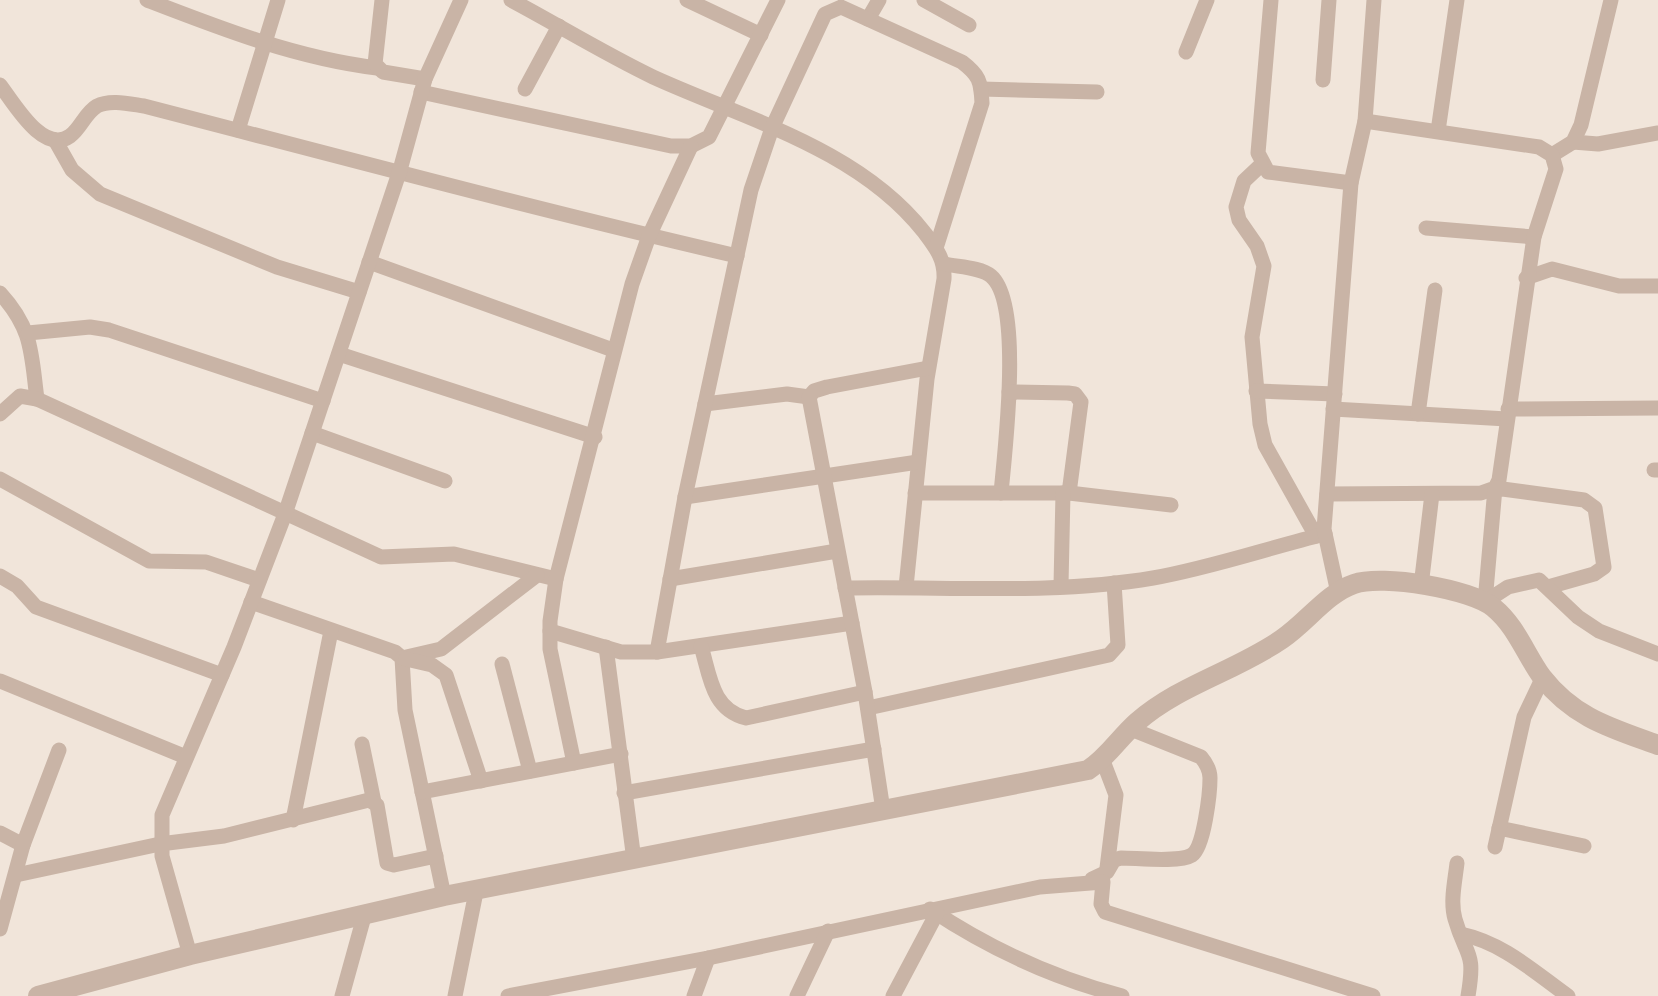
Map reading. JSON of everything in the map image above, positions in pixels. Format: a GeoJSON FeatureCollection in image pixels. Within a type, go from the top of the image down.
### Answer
{"type":"FeatureCollection","features":[{"type":"Feature","properties":{"kind":"street"},"geometry":{"type":"LineString","coordinates":[[147,0],[264,44],[329,62],[377,68],[423,85],[670,146],[691,146],[709,137],[778,0]]}},
{"type":"Feature","properties":{"kind":"street"},"geometry":{"type":"LineString","coordinates":[[238,130],[278,0]]}},
{"type":"Feature","properties":{"kind":"street"},"geometry":{"type":"LineString","coordinates":[[377,68],[382,0]]}},
{"type":"Feature","properties":{"kind":"street"},"geometry":{"type":"LineString","coordinates":[[190,956],[160,844],[162,815],[285,514],[400,170],[423,85],[462,0]]}},
{"type":"Feature","properties":{"kind":"street"},"geometry":{"type":"LineString","coordinates":[[511,0],[652,76],[824,152],[893,198],[936,248],[945,264],[928,368],[906,587]]}},
{"type":"Feature","properties":{"kind":"street"},"geometry":{"type":"LineString","coordinates":[[687,0],[760,35]]}},
{"type":"Feature","properties":{"kind":"street"},"geometry":{"type":"LineString","coordinates":[[868,19],[879,0]]}},
{"type":"Feature","properties":{"kind":"street"},"geometry":{"type":"LineString","coordinates":[[924,0],[968,25]]}},
{"type":"Feature","properties":{"kind":"street"},"geometry":{"type":"LineString","coordinates":[[1186,52],[1207,0]]}},
{"type":"Feature","properties":{"kind":"street"},"geometry":{"type":"LineString","coordinates":[[1270,0],[1258,153],[1262,165],[1268,172],[1351,182]]}},
{"type":"Feature","properties":{"kind":"street"},"geometry":{"type":"LineString","coordinates":[[1323,80],[1329,0]]}},
{"type":"Feature","properties":{"kind":"street"},"geometry":{"type":"LineString","coordinates":[[1320,535],[1327,494],[1351,182],[1364,122],[1374,0]]}},
{"type":"Feature","properties":{"kind":"street"},"geometry":{"type":"LineString","coordinates":[[1438,131],[1457,0]]}},
{"type":"Feature","properties":{"kind":"street"},"geometry":{"type":"LineString","coordinates":[[1574,142],[1612,0]]}},
{"type":"Feature","properties":{"kind":"street"},"geometry":{"type":"LineString","coordinates":[[657,652],[685,497],[751,190],[772,128],[825,14],[826,4],[841,7],[962,62],[978,74],[982,102],[936,248]]}},
{"type":"Feature","properties":{"kind":"street"},"geometry":{"type":"LineString","coordinates":[[526,89],[558,26]]}},
{"type":"Feature","properties":{"kind":"street"},"geometry":{"type":"LineString","coordinates":[[0,85],[41,136],[55,140],[70,136],[98,105],[111,102],[144,106],[400,170],[566,217],[736,256]]}},
{"type":"Feature","properties":{"kind":"street"},"geometry":{"type":"LineString","coordinates":[[982,90],[1097,92]]}},
{"type":"Feature","properties":{"kind":"street"},"geometry":{"type":"LineString","coordinates":[[1364,122],[1539,147],[1552,155],[1556,169],[1534,236],[1526,278],[1495,488],[1485,602]]}},
{"type":"Feature","properties":{"kind":"street"},"geometry":{"type":"LineString","coordinates":[[1552,155],[1574,142],[1598,144],[1656,128]]}},
{"type":"Feature","properties":{"kind":"street"},"geometry":{"type":"LineString","coordinates":[[55,140],[72,170],[100,194],[278,267],[359,292]]}},
{"type":"Feature","properties":{"kind":"street"},"geometry":{"type":"LineString","coordinates":[[574,763],[550,649],[556,578],[595,437],[613,350],[649,236],[691,146]]}},
{"type":"Feature","properties":{"kind":"street"},"geometry":{"type":"LineString","coordinates":[[1262,165],[1244,181],[1236,206],[1239,220],[1257,246],[1264,266],[1252,336],[1256,392],[1266,444],[1320,535],[1338,592]]}},
{"type":"Feature","properties":{"kind":"street"},"geometry":{"type":"LineString","coordinates":[[1426,228],[1534,236]]}},
{"type":"Feature","properties":{"kind":"street"},"geometry":{"type":"LineString","coordinates":[[369,262],[613,350]]}},
{"type":"Feature","properties":{"kind":"street"},"geometry":{"type":"LineString","coordinates":[[945,264],[991,275],[1002,290],[1007,307],[1009,392],[1001,492]]}},
{"type":"Feature","properties":{"kind":"street"},"geometry":{"type":"LineString","coordinates":[[1526,278],[1552,269],[1619,286],[1658,286]]}},
{"type":"Feature","properties":{"kind":"street"},"geometry":{"type":"LineString","coordinates":[[1418,414],[1435,290]]}},
{"type":"Feature","properties":{"kind":"street"},"geometry":{"type":"LineString","coordinates":[[0,293],[28,333],[37,399]]}},
{"type":"Feature","properties":{"kind":"street"},"geometry":{"type":"LineString","coordinates":[[28,333],[90,327],[109,330],[323,402]]}},
{"type":"Feature","properties":{"kind":"street"},"geometry":{"type":"LineString","coordinates":[[339,354],[595,437]]}},
{"type":"Feature","properties":{"kind":"street"},"geometry":{"type":"LineString","coordinates":[[883,810],[809,398],[814,391],[827,386],[928,368]]}},
{"type":"Feature","properties":{"kind":"street"},"geometry":{"type":"LineString","coordinates":[[1009,392],[1068,393],[1075,394],[1081,402],[1066,493],[1060,585]]}},
{"type":"Feature","properties":{"kind":"street"},"geometry":{"type":"LineString","coordinates":[[1256,392],[1418,414],[1658,408]]}},
{"type":"Feature","properties":{"kind":"street"},"geometry":{"type":"LineString","coordinates":[[704,404],[787,394],[809,398]]}},
{"type":"Feature","properties":{"kind":"street"},"geometry":{"type":"LineString","coordinates":[[0,414],[20,396],[37,399],[382,557],[454,554],[556,578]]}},
{"type":"Feature","properties":{"kind":"street"},"geometry":{"type":"LineString","coordinates":[[312,433],[445,482]]}},
{"type":"Feature","properties":{"kind":"street"},"geometry":{"type":"LineString","coordinates":[[685,497],[918,462]]}},
{"type":"Feature","properties":{"kind":"street"},"geometry":{"type":"LineString","coordinates":[[0,479],[149,562],[206,562],[259,580]]}},
{"type":"Feature","properties":{"kind":"street"},"geometry":{"type":"LineString","coordinates":[[1327,494],[1481,494],[1495,488],[1584,500],[1595,508],[1604,566],[1594,574],[1548,586]]}},
{"type":"Feature","properties":{"kind":"street"},"geometry":{"type":"LineString","coordinates":[[915,493],[1066,493],[1171,505]]}},
{"type":"Feature","properties":{"kind":"street"},"geometry":{"type":"LineString","coordinates":[[1421,586],[1432,494]]}},
{"type":"Feature","properties":{"kind":"street"},"geometry":{"type":"LineString","coordinates":[[845,588],[1114,583],[1155,578],[1320,535]]}},
{"type":"Feature","properties":{"kind":"street"},"geometry":{"type":"LineString","coordinates":[[670,579],[838,550]]}},
{"type":"Feature","properties":{"kind":"street"},"geometry":{"type":"LineString","coordinates":[[402,658],[441,649],[536,575]]}},
{"type":"Feature","properties":{"kind":"street"},"geometry":{"type":"LineString","coordinates":[[0,576],[17,586],[36,608],[222,675]]}},
{"type":"Feature","properties":{"kind":"street"},"geometry":{"type":"LineString","coordinates":[[1485,602],[1519,583],[1539,580],[1599,630],[1658,654]]}},
{"type":"Feature","properties":{"kind":"street"},"geometry":{"type":"LineString","coordinates":[[38,996],[444,896],[736,836],[1076,774],[1102,761],[1130,729],[1178,694],[1282,640],[1338,592],[1371,581],[1421,586],[1485,602],[1506,620],[1543,677],[1589,720],[1658,745]]}},
{"type":"Feature","properties":{"kind":"street"},"geometry":{"type":"LineString","coordinates":[[701,646],[718,702],[731,714],[746,718],[866,700],[1109,655],[1118,645],[1114,583]]}},
{"type":"Feature","properties":{"kind":"street"},"geometry":{"type":"LineString","coordinates":[[251,602],[446,674],[481,780]]}},
{"type":"Feature","properties":{"kind":"street"},"geometry":{"type":"LineString","coordinates":[[550,631],[620,652],[657,652],[852,623]]}},
{"type":"Feature","properties":{"kind":"street"},"geometry":{"type":"LineString","coordinates":[[293,820],[331,631]]}},
{"type":"Feature","properties":{"kind":"street"},"geometry":{"type":"LineString","coordinates":[[606,648],[634,860]]}},
{"type":"Feature","properties":{"kind":"street"},"geometry":{"type":"LineString","coordinates":[[402,658],[404,710],[444,896]]}},
{"type":"Feature","properties":{"kind":"street"},"geometry":{"type":"LineString","coordinates":[[502,664],[530,771]]}},
{"type":"Feature","properties":{"kind":"street"},"geometry":{"type":"LineString","coordinates":[[1495,848],[1524,718],[1543,677]]}},
{"type":"Feature","properties":{"kind":"street"},"geometry":{"type":"LineString","coordinates":[[0,681],[186,758]]}},
{"type":"Feature","properties":{"kind":"street"},"geometry":{"type":"LineString","coordinates":[[1084,882],[1107,872],[1114,860],[1180,859],[1192,855],[1201,845],[1210,777],[1207,764],[1200,757],[1130,729]]}},
{"type":"Feature","properties":{"kind":"street"},"geometry":{"type":"LineString","coordinates":[[362,744],[387,863],[394,866],[436,856]]}},
{"type":"Feature","properties":{"kind":"street"},"geometry":{"type":"LineString","coordinates":[[624,793],[874,749]]}},
{"type":"Feature","properties":{"kind":"street"},"geometry":{"type":"LineString","coordinates":[[0,929],[23,845],[60,750]]}},
{"type":"Feature","properties":{"kind":"street"},"geometry":{"type":"LineString","coordinates":[[422,792],[620,754]]}},
{"type":"Feature","properties":{"kind":"street"},"geometry":{"type":"LineString","coordinates":[[1102,761],[1116,795],[1107,872]]}},
{"type":"Feature","properties":{"kind":"street"},"geometry":{"type":"LineString","coordinates":[[16,875],[160,844],[224,836],[369,800],[374,802]]}},
{"type":"Feature","properties":{"kind":"street"},"geometry":{"type":"LineString","coordinates":[[1500,828],[1584,846]]}},
{"type":"Feature","properties":{"kind":"street"},"geometry":{"type":"LineString","coordinates":[[0,833],[23,845]]}},
{"type":"Feature","properties":{"kind":"street"},"geometry":{"type":"LineString","coordinates":[[1456,863],[1453,906],[1473,967],[1468,996]]}},
{"type":"Feature","properties":{"kind":"street"},"geometry":{"type":"LineString","coordinates":[[508,996],[567,989],[1040,886],[1104,882],[1101,904],[1105,912],[1373,996]]}},
{"type":"Feature","properties":{"kind":"street"},"geometry":{"type":"LineString","coordinates":[[456,996],[476,892]]}},
{"type":"Feature","properties":{"kind":"street"},"geometry":{"type":"LineString","coordinates":[[934,911],[978,940],[1071,989],[1122,996]]}},
{"type":"Feature","properties":{"kind":"street"},"geometry":{"type":"LineString","coordinates":[[893,996],[934,911]]}},
{"type":"Feature","properties":{"kind":"street"},"geometry":{"type":"LineString","coordinates":[[342,996],[365,914]]}},
{"type":"Feature","properties":{"kind":"street"},"geometry":{"type":"LineString","coordinates":[[797,996],[828,930]]}},
{"type":"Feature","properties":{"kind":"street"},"geometry":{"type":"LineString","coordinates":[[1461,934],[1502,947],[1568,996]]}},
{"type":"Feature","properties":{"kind":"street"},"geometry":{"type":"LineString","coordinates":[[694,996],[708,958]]}}]}
